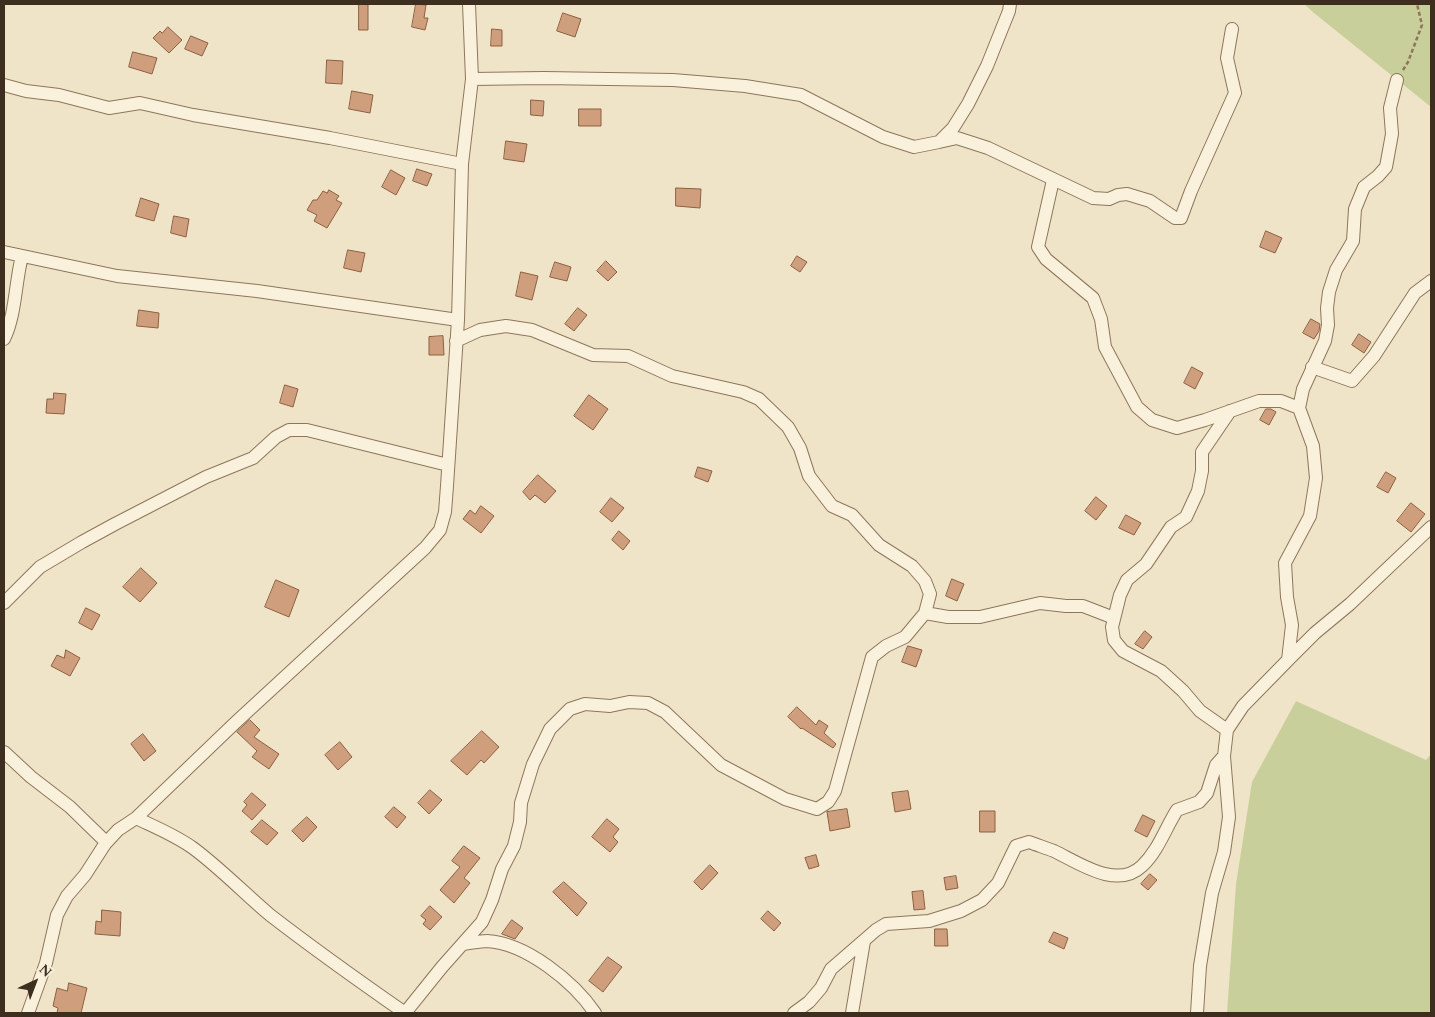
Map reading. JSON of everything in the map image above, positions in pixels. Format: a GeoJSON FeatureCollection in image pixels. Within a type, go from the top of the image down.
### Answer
{"type":"FeatureCollection","features":[{"type":"Feature","properties":{"kind":"street"},"geometry":{"type":"LineString","coordinates":[[28,1013],[46,963],[57,916],[68,896],[85,876],[106,842],[118,830],[136,818],[236,722],[425,548],[440,530],[445,512],[458,320],[462,164],[472,79],[469,4]]}},
{"type":"Feature","properties":{"kind":"street"},"geometry":{"type":"LineString","coordinates":[[939,142],[953,128],[968,104],[987,66],[1010,4]]}},
{"type":"Feature","properties":{"kind":"street"},"geometry":{"type":"LineString","coordinates":[[472,79],[673,80],[745,86],[801,95],[883,137],[914,148],[957,138],[980,146],[1093,198],[1109,199],[1127,194],[1150,201],[1175,218],[1181,218],[1191,191],[1235,93],[1227,58],[1232,29]]}},
{"type":"Feature","properties":{"kind":"street"},"geometry":{"type":"LineString","coordinates":[[1288,660],[1292,625],[1287,597],[1285,563],[1310,516],[1316,478],[1313,446],[1299,408],[1302,389],[1325,341],[1328,325],[1327,308],[1336,270],[1353,241],[1356,209],[1364,187],[1386,167],[1392,134],[1390,108],[1397,80]]}},
{"type":"Feature","properties":{"kind":"street"},"geometry":{"type":"LineString","coordinates":[[4,85],[26,91],[60,95],[109,108],[140,103],[193,115],[330,138],[462,164]]}},
{"type":"Feature","properties":{"kind":"street"},"geometry":{"type":"LineString","coordinates":[[1053,180],[1038,247],[1046,259],[1093,298],[1101,319],[1105,348],[1137,407],[1152,420],[1177,428],[1259,401],[1281,401],[1299,408]]}},
{"type":"Feature","properties":{"kind":"street"},"geometry":{"type":"LineString","coordinates":[[4,252],[117,276],[257,291],[458,320]]}},
{"type":"Feature","properties":{"kind":"street"},"geometry":{"type":"LineString","coordinates":[[4,339],[13,305],[22,256]]}},
{"type":"Feature","properties":{"kind":"street"},"geometry":{"type":"LineString","coordinates":[[1312,367],[1352,381],[1374,356],[1415,293],[1428,287]]}},
{"type":"Feature","properties":{"kind":"street"},"geometry":{"type":"LineString","coordinates":[[136,818],[191,847],[269,914],[405,1013],[482,922],[492,900],[502,869],[514,846],[520,822],[521,803],[533,764],[550,729],[570,709],[585,704],[610,706],[629,702],[648,703],[665,712],[721,764],[785,799],[817,809],[828,802],[834,791],[872,657],[886,646],[905,637],[924,613],[930,594],[925,581],[912,566],[879,545],[852,515],[832,506],[809,476],[800,448],[788,427],[759,399],[743,392],[672,376],[628,356],[593,355],[532,330],[506,326],[480,330],[456,341]]}},
{"type":"Feature","properties":{"kind":"street"},"geometry":{"type":"LineString","coordinates":[[1228,730],[1200,711],[1183,691],[1161,671],[1123,651],[1114,640],[1112,627],[1120,596],[1127,580],[1146,564],[1171,527],[1186,517],[1198,491],[1202,471],[1202,452],[1231,410]]}},
{"type":"Feature","properties":{"kind":"street"},"geometry":{"type":"LineString","coordinates":[[4,603],[40,567],[115,524],[206,477],[253,458],[276,437],[288,430],[308,430],[448,466]]}},
{"type":"Feature","properties":{"kind":"street"},"geometry":{"type":"LineString","coordinates":[[1197,1013],[1200,966],[1212,893],[1224,852],[1229,817],[1224,756],[1228,730],[1243,706],[1315,633],[1350,604],[1431,527]]}},
{"type":"Feature","properties":{"kind":"street"},"geometry":{"type":"LineString","coordinates":[[924,613],[948,617],[980,617],[1040,603],[1083,606],[1114,618]]}},
{"type":"Feature","properties":{"kind":"street"},"geometry":{"type":"LineString","coordinates":[[4,752],[31,777],[70,807],[106,842]]}},
{"type":"Feature","properties":{"kind":"street"},"geometry":{"type":"LineString","coordinates":[[794,1013],[809,1002],[821,988],[831,969],[876,930],[886,924],[929,921],[960,911],[982,900],[998,883],[1016,846],[1028,842],[1053,851],[1087,868],[1114,876],[1130,875],[1142,866],[1158,847],[1176,810],[1199,802],[1207,793],[1216,766],[1224,756]]}},
{"type":"Feature","properties":{"kind":"street"},"geometry":{"type":"LineString","coordinates":[[464,944],[487,941],[508,945],[534,957],[570,985],[595,1013]]}},
{"type":"Feature","properties":{"kind":"street"},"geometry":{"type":"LineString","coordinates":[[852,1013],[864,941]]}},
{"type":"Feature","properties":{"kind":"path"},"geometry":{"type":"LineString","coordinates":[[1397,80],[1408,62],[1422,25],[1417,4]]}},
{"type":"Feature","properties":{"kind":"green space"},"geometry":{"type":"Polygon","coordinates":[[[1304,4],[1431,4],[1431,107],[1314,13],[1304,4]]]}},
{"type":"Feature","properties":{"kind":"green space"},"geometry":{"type":"Polygon","coordinates":[[[1296,701],[1426,760],[1431,754],[1431,1013],[1227,1013],[1236,884],[1252,782],[1296,701]]]}},
{"type":"Feature","properties":{"kind":"building"},"geometry":{"type":"Polygon","coordinates":[[[359,4],[368,4],[368,30],[359,30],[359,4]]]}},
{"type":"Feature","properties":{"kind":"building"},"geometry":{"type":"Polygon","coordinates":[[[416,4],[426,5],[424,18],[428,18],[425,30],[412,27],[416,4]]]}},
{"type":"Feature","properties":{"kind":"building"},"geometry":{"type":"Polygon","coordinates":[[[563,13],[581,19],[575,37],[557,31],[563,13]]]}},
{"type":"Feature","properties":{"kind":"building"},"geometry":{"type":"Polygon","coordinates":[[[168,27],[182,40],[169,53],[153,38],[160,31],[162,33],[168,27]]]}},
{"type":"Feature","properties":{"kind":"building"},"geometry":{"type":"Polygon","coordinates":[[[492,29],[502,30],[502,46],[491,46],[492,29]]]}},
{"type":"Feature","properties":{"kind":"building"},"geometry":{"type":"Polygon","coordinates":[[[191,36],[208,43],[202,56],[185,49],[191,36]]]}},
{"type":"Feature","properties":{"kind":"building"},"geometry":{"type":"Polygon","coordinates":[[[133,52],[157,58],[152,74],[129,67],[133,52]]]}},
{"type":"Feature","properties":{"kind":"building"},"geometry":{"type":"Polygon","coordinates":[[[327,60],[343,61],[342,84],[326,83],[327,60]]]}},
{"type":"Feature","properties":{"kind":"building"},"geometry":{"type":"Polygon","coordinates":[[[352,91],[373,95],[370,113],[349,109],[352,91]]]}},
{"type":"Feature","properties":{"kind":"building"},"geometry":{"type":"Polygon","coordinates":[[[531,100],[544,101],[543,116],[531,115],[531,100]]]}},
{"type":"Feature","properties":{"kind":"building"},"geometry":{"type":"Polygon","coordinates":[[[579,109],[601,109],[601,126],[579,126],[579,109]]]}},
{"type":"Feature","properties":{"kind":"building"},"geometry":{"type":"Polygon","coordinates":[[[506,141],[527,144],[524,162],[504,159],[506,141]]]}},
{"type":"Feature","properties":{"kind":"building"},"geometry":{"type":"Polygon","coordinates":[[[417,169],[432,174],[427,186],[413,181],[417,169]]]}},
{"type":"Feature","properties":{"kind":"building"},"geometry":{"type":"Polygon","coordinates":[[[391,170],[405,178],[396,195],[382,187],[391,170]]]}},
{"type":"Feature","properties":{"kind":"building"},"geometry":{"type":"Polygon","coordinates":[[[676,188],[701,189],[700,208],[676,206],[676,188]]]}},
{"type":"Feature","properties":{"kind":"building"},"geometry":{"type":"Polygon","coordinates":[[[329,190],[339,196],[336,200],[342,203],[327,228],[314,221],[317,215],[307,210],[313,200],[317,200],[323,191],[327,193],[329,190]]]}},
{"type":"Feature","properties":{"kind":"building"},"geometry":{"type":"Polygon","coordinates":[[[141,198],[159,204],[154,221],[136,216],[141,198]]]}},
{"type":"Feature","properties":{"kind":"building"},"geometry":{"type":"Polygon","coordinates":[[[174,216],[189,219],[186,237],[171,233],[174,216]]]}},
{"type":"Feature","properties":{"kind":"building"},"geometry":{"type":"Polygon","coordinates":[[[1266,231],[1282,238],[1275,253],[1260,247],[1266,231]]]}},
{"type":"Feature","properties":{"kind":"building"},"geometry":{"type":"Polygon","coordinates":[[[348,250],[365,253],[361,272],[344,268],[348,250]]]}},
{"type":"Feature","properties":{"kind":"building"},"geometry":{"type":"Polygon","coordinates":[[[797,256],[807,262],[800,272],[791,266],[797,256]]]}},
{"type":"Feature","properties":{"kind":"building"},"geometry":{"type":"Polygon","coordinates":[[[606,261],[617,272],[608,281],[597,271],[606,261]]]}},
{"type":"Feature","properties":{"kind":"building"},"geometry":{"type":"Polygon","coordinates":[[[555,262],[571,267],[567,281],[550,277],[555,262]]]}},
{"type":"Feature","properties":{"kind":"building"},"geometry":{"type":"Polygon","coordinates":[[[521,272],[538,276],[532,300],[516,296],[521,272]]]}},
{"type":"Feature","properties":{"kind":"building"},"geometry":{"type":"Polygon","coordinates":[[[578,308],[587,315],[574,331],[565,324],[578,308]]]}},
{"type":"Feature","properties":{"kind":"building"},"geometry":{"type":"Polygon","coordinates":[[[139,310],[159,313],[158,328],[137,326],[139,310]]]}},
{"type":"Feature","properties":{"kind":"building"},"geometry":{"type":"Polygon","coordinates":[[[1311,319],[1320,324],[1319,331],[1314,339],[1303,333],[1311,319]]]}},
{"type":"Feature","properties":{"kind":"building"},"geometry":{"type":"Polygon","coordinates":[[[1359,334],[1371,342],[1364,353],[1352,345],[1359,334]]]}},
{"type":"Feature","properties":{"kind":"building"},"geometry":{"type":"Polygon","coordinates":[[[443,336],[444,355],[429,355],[429,337],[443,336]]]}},
{"type":"Feature","properties":{"kind":"building"},"geometry":{"type":"Polygon","coordinates":[[[1192,367],[1203,373],[1195,389],[1184,383],[1192,367]]]}},
{"type":"Feature","properties":{"kind":"building"},"geometry":{"type":"Polygon","coordinates":[[[285,385],[298,389],[293,407],[280,403],[285,385]]]}},
{"type":"Feature","properties":{"kind":"building"},"geometry":{"type":"Polygon","coordinates":[[[54,393],[66,394],[64,414],[46,413],[47,399],[53,399],[54,393]]]}},
{"type":"Feature","properties":{"kind":"building"},"geometry":{"type":"Polygon","coordinates":[[[589,395],[608,409],[593,430],[574,416],[589,395]]]}},
{"type":"Feature","properties":{"kind":"building"},"geometry":{"type":"Polygon","coordinates":[[[1266,409],[1276,412],[1269,425],[1260,420],[1266,409]]]}},
{"type":"Feature","properties":{"kind":"building"},"geometry":{"type":"Polygon","coordinates":[[[698,467],[712,471],[708,482],[695,477],[698,467]]]}},
{"type":"Feature","properties":{"kind":"building"},"geometry":{"type":"Polygon","coordinates":[[[1386,472],[1396,478],[1388,493],[1377,487],[1386,472]]]}},
{"type":"Feature","properties":{"kind":"building"},"geometry":{"type":"Polygon","coordinates":[[[538,475],[556,491],[545,503],[535,495],[530,500],[523,492],[538,475]]]}},
{"type":"Feature","properties":{"kind":"building"},"geometry":{"type":"Polygon","coordinates":[[[1096,497],[1107,506],[1096,520],[1085,511],[1096,497]]]}},
{"type":"Feature","properties":{"kind":"building"},"geometry":{"type":"Polygon","coordinates":[[[611,498],[624,508],[612,522],[600,512],[611,498]]]}},
{"type":"Feature","properties":{"kind":"building"},"geometry":{"type":"Polygon","coordinates":[[[1411,503],[1425,514],[1411,532],[1397,521],[1411,503]]]}},
{"type":"Feature","properties":{"kind":"building"},"geometry":{"type":"Polygon","coordinates":[[[481,506],[494,516],[481,533],[463,519],[470,510],[475,514],[481,506]]]}},
{"type":"Feature","properties":{"kind":"building"},"geometry":{"type":"Polygon","coordinates":[[[1126,515],[1141,523],[1134,535],[1119,528],[1126,515]]]}},
{"type":"Feature","properties":{"kind":"building"},"geometry":{"type":"Polygon","coordinates":[[[619,531],[630,541],[623,550],[612,540],[619,531]]]}},
{"type":"Feature","properties":{"kind":"building"},"geometry":{"type":"Polygon","coordinates":[[[141,568],[157,583],[140,602],[123,587],[141,568]]]}},
{"type":"Feature","properties":{"kind":"building"},"geometry":{"type":"Polygon","coordinates":[[[952,579],[964,584],[957,601],[946,596],[952,579]]]}},
{"type":"Feature","properties":{"kind":"building"},"geometry":{"type":"Polygon","coordinates":[[[276,580],[299,590],[289,617],[265,607],[276,580]]]}},
{"type":"Feature","properties":{"kind":"building"},"geometry":{"type":"Polygon","coordinates":[[[86,608],[100,615],[92,630],[79,623],[86,608]]]}},
{"type":"Feature","properties":{"kind":"building"},"geometry":{"type":"Polygon","coordinates":[[[1145,631],[1152,637],[1143,649],[1135,644],[1145,631]]]}},
{"type":"Feature","properties":{"kind":"building"},"geometry":{"type":"Polygon","coordinates":[[[908,646],[922,650],[916,667],[902,662],[908,646]]]}},
{"type":"Feature","properties":{"kind":"building"},"geometry":{"type":"Polygon","coordinates":[[[66,650],[80,658],[70,676],[51,666],[57,655],[64,658],[66,650]]]}},
{"type":"Feature","properties":{"kind":"building"},"geometry":{"type":"Polygon","coordinates":[[[797,707],[816,725],[819,720],[828,726],[824,733],[836,744],[833,748],[801,729],[788,717],[797,707]]]}},
{"type":"Feature","properties":{"kind":"building"},"geometry":{"type":"Polygon","coordinates":[[[250,720],[260,730],[254,737],[279,754],[269,769],[252,757],[257,751],[237,732],[250,720]]]}},
{"type":"Feature","properties":{"kind":"building"},"geometry":{"type":"Polygon","coordinates":[[[482,731],[499,747],[484,763],[481,760],[467,775],[451,761],[482,731]]]}},
{"type":"Feature","properties":{"kind":"building"},"geometry":{"type":"Polygon","coordinates":[[[143,734],[156,751],[144,761],[131,744],[143,734]]]}},
{"type":"Feature","properties":{"kind":"building"},"geometry":{"type":"Polygon","coordinates":[[[340,742],[352,757],[338,770],[325,755],[340,742]]]}},
{"type":"Feature","properties":{"kind":"building"},"geometry":{"type":"Polygon","coordinates":[[[430,790],[442,800],[429,814],[418,803],[430,790]]]}},
{"type":"Feature","properties":{"kind":"building"},"geometry":{"type":"Polygon","coordinates":[[[908,791],[911,809],[895,812],[892,793],[908,791]]]}},
{"type":"Feature","properties":{"kind":"building"},"geometry":{"type":"Polygon","coordinates":[[[252,793],[266,805],[252,820],[242,811],[247,805],[244,802],[252,793]]]}},
{"type":"Feature","properties":{"kind":"building"},"geometry":{"type":"Polygon","coordinates":[[[394,807],[406,817],[397,828],[385,817],[394,807]]]}},
{"type":"Feature","properties":{"kind":"building"},"geometry":{"type":"Polygon","coordinates":[[[847,809],[850,827],[830,831],[827,812],[847,809]]]}},
{"type":"Feature","properties":{"kind":"building"},"geometry":{"type":"Polygon","coordinates":[[[980,811],[995,811],[995,832],[980,832],[980,811]]]}},
{"type":"Feature","properties":{"kind":"building"},"geometry":{"type":"Polygon","coordinates":[[[1143,815],[1155,821],[1147,837],[1135,831],[1143,815]]]}},
{"type":"Feature","properties":{"kind":"building"},"geometry":{"type":"Polygon","coordinates":[[[307,817],[317,827],[303,842],[292,831],[307,817]]]}},
{"type":"Feature","properties":{"kind":"building"},"geometry":{"type":"Polygon","coordinates":[[[607,819],[619,829],[613,837],[618,842],[610,852],[592,837],[607,819]]]}},
{"type":"Feature","properties":{"kind":"building"},"geometry":{"type":"Polygon","coordinates":[[[262,820],[278,833],[267,845],[251,832],[262,820]]]}},
{"type":"Feature","properties":{"kind":"building"},"geometry":{"type":"Polygon","coordinates":[[[464,846],[480,858],[464,878],[470,883],[454,903],[440,890],[460,867],[452,861],[464,846]]]}},
{"type":"Feature","properties":{"kind":"building"},"geometry":{"type":"Polygon","coordinates":[[[816,855],[819,866],[809,869],[805,858],[816,855]]]}},
{"type":"Feature","properties":{"kind":"building"},"geometry":{"type":"Polygon","coordinates":[[[710,865],[718,873],[702,890],[694,882],[710,865]]]}},
{"type":"Feature","properties":{"kind":"building"},"geometry":{"type":"Polygon","coordinates":[[[1150,874],[1157,880],[1148,890],[1141,884],[1150,874]]]}},
{"type":"Feature","properties":{"kind":"building"},"geometry":{"type":"Polygon","coordinates":[[[956,876],[958,888],[946,890],[944,878],[956,876]]]}},
{"type":"Feature","properties":{"kind":"building"},"geometry":{"type":"Polygon","coordinates":[[[564,882],[587,903],[577,916],[553,892],[564,882]]]}},
{"type":"Feature","properties":{"kind":"building"},"geometry":{"type":"Polygon","coordinates":[[[923,891],[925,909],[914,910],[912,892],[923,891]]]}},
{"type":"Feature","properties":{"kind":"building"},"geometry":{"type":"Polygon","coordinates":[[[430,906],[442,917],[430,930],[423,924],[426,920],[421,916],[430,906]]]}},
{"type":"Feature","properties":{"kind":"building"},"geometry":{"type":"Polygon","coordinates":[[[102,910],[121,912],[120,936],[95,934],[96,921],[101,922],[102,910]]]}},
{"type":"Feature","properties":{"kind":"building"},"geometry":{"type":"Polygon","coordinates":[[[768,911],[781,923],[774,931],[761,919],[768,911]]]}},
{"type":"Feature","properties":{"kind":"building"},"geometry":{"type":"Polygon","coordinates":[[[512,920],[523,928],[515,939],[502,934],[512,920]]]}},
{"type":"Feature","properties":{"kind":"building"},"geometry":{"type":"Polygon","coordinates":[[[935,929],[947,929],[948,946],[935,946],[935,929]]]}},
{"type":"Feature","properties":{"kind":"building"},"geometry":{"type":"Polygon","coordinates":[[[1054,932],[1068,938],[1064,949],[1049,942],[1054,932]]]}},
{"type":"Feature","properties":{"kind":"building"},"geometry":{"type":"Polygon","coordinates":[[[608,957],[622,967],[603,992],[589,981],[608,957]]]}},
{"type":"Feature","properties":{"kind":"building"},"geometry":{"type":"Polygon","coordinates":[[[69,983],[87,988],[81,1013],[57,1013],[58,1008],[53,1006],[57,988],[67,991],[69,983]]]}}]}
